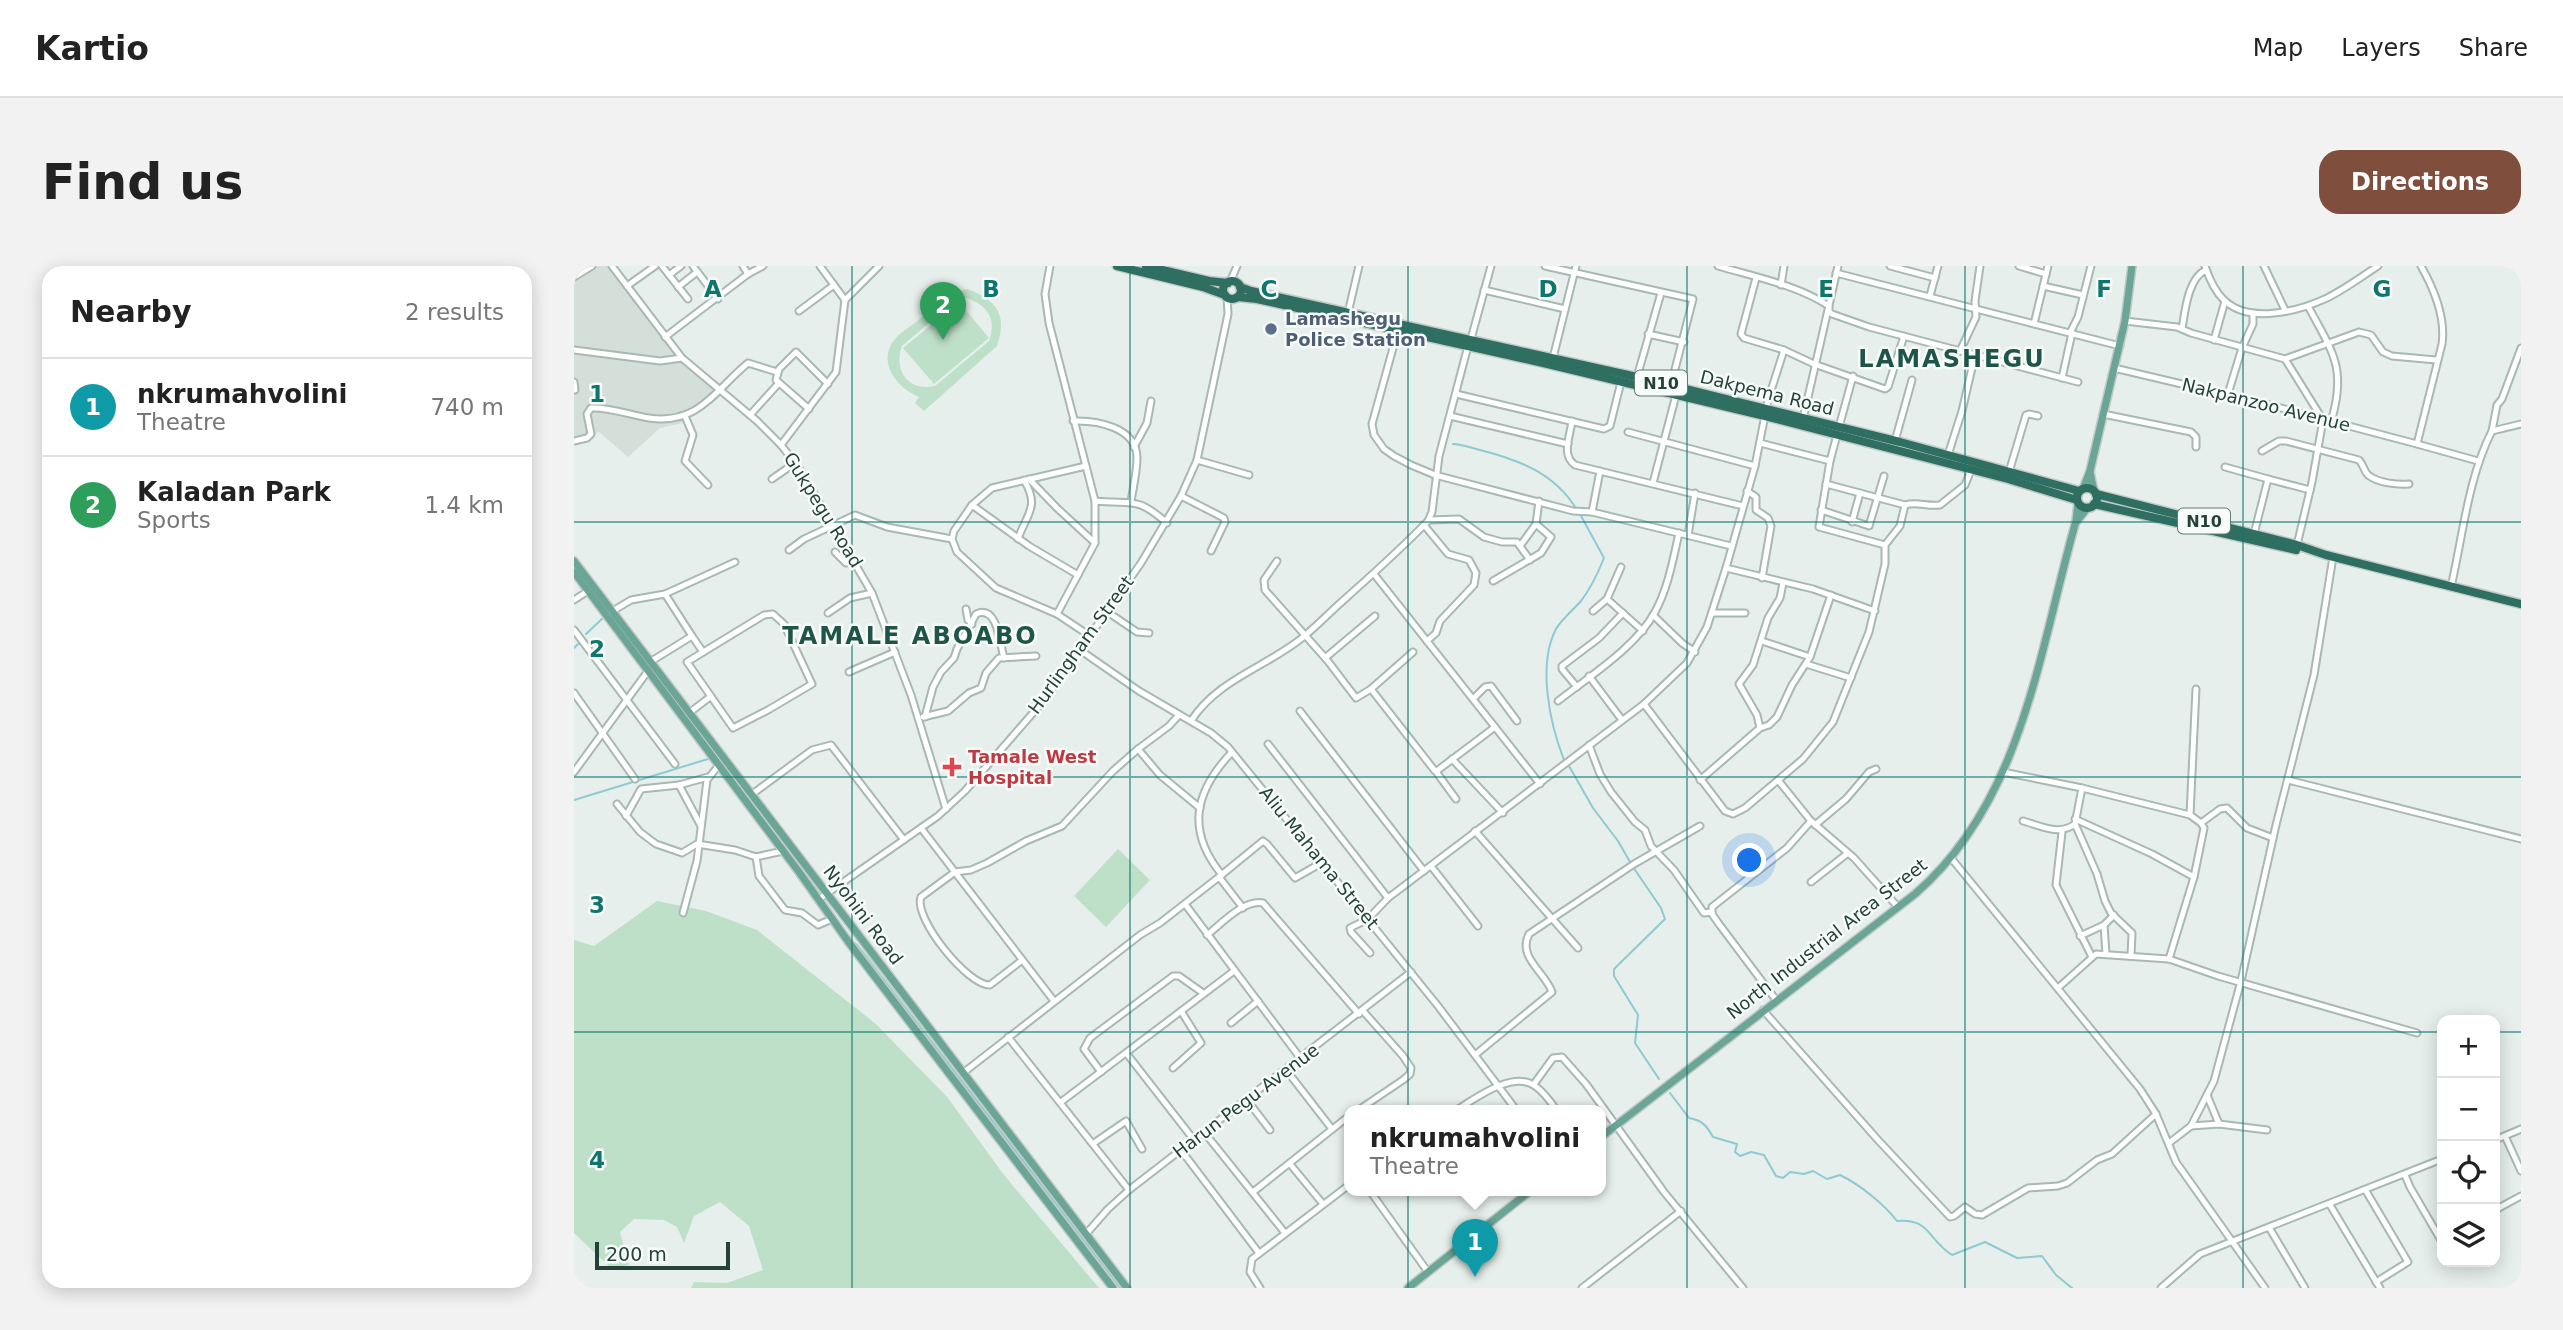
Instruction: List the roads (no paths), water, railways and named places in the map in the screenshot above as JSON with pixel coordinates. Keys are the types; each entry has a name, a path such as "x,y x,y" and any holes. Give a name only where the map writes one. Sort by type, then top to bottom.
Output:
{"highway":[{"name":"Dakpema Road","path":"1117,266 1231,297 1257,299 1637,377 1971,470 2079,496"},
{"name":"Dakpema Road","path":"1146,266 1234,284 1251,291 1676,395 1803,419 1838,431 1895,441 2009,472 2079,496"},
{"path":"1234,284 1241,292 1231,297 1223,290 1234,284"},
{"path":"2091,506 2095,492"},
{"name":"N10","path":"2079,496 2095,492 2226,531 2253,534 2312,551"},
{"name":"N10","path":"2079,496 2091,506 2226,531 2521,604"}],"main road":[{"path":"2095,492 2090,471 2120,346 2132,266"},
{"name":"North Industrial Area Street","path":"1606,1133 1933,878 1951,858 1985,807 2003,772 2023,718 2076,522 2079,496 2090,471"},
{"name":"North Industrial Area Street","path":"2076,522 2091,506"},
{"name":"Nyohini Road","path":"574,561 1128,1288"},
{"name":"Nyohini Road","path":"574,572 850,944 1113,1288"},
{"path":"850,944 852,936 859,937"},
{"path":"1408,1288 1524,1196"}],"street":[{"path":"574,277 592,266"},
{"name":"Gukpegu Road","path":"612,266 682,358 750,415 795,463 872,593 918,718 946,809"},
{"path":"627,286 655,266"},
{"path":"663,266 688,299"},
{"path":"670,275 681,266"},
{"path":"678,287 696,270 705,266"},
{"path":"743,266 748,274"},
{"path":"665,337 762,266"},
{"path":"820,266 845,300"},
{"path":"781,445 828,384 838,364 845,300 879,266"},
{"path":"1050,266 1045,294 1049,323 1095,501 1095,543 1057,614"},
{"path":"1349,313 1359,266"},
{"path":"1191,720 1214,693 1304,636 1374,574 1426,522 1455,394 1491,266"},
{"path":"1545,266 1694,300 1671,386"},
{"path":"1553,358 1576,266"},
{"path":"1718,266 1781,285 1829,306"},
{"path":"1781,285 1784,266"},
{"path":"1890,266 1935,278"},
{"path":"1930,296 1938,266"},
{"path":"1960,351 1975,321 1980,266"},
{"path":"2019,266 2046,274"},
{"path":"2034,324 2048,266"},
{"path":"2062,377 2071,333 2078,317 2091,266"},
{"path":"2264,266 2284,310"},
{"path":"2182,329 2187,302 2195,281 2206,268 2213,286 2225,301 2253,313 2308,306 2351,285 2378,266"},
{"path":"2417,444 2443,337 2442,320 2434,294 2421,266"},
{"path":"1234,284 1237,267"},
{"path":"696,270 718,299"},
{"path":"2078,382 1836,316 1829,312 1827,305 1837,270 2120,346"},
{"path":"1756,278 1742,336 1886,388 1904,336"},
{"path":"799,311 834,285"},
{"path":"2043,286 2083,295"},
{"path":"1484,290 1565,309"},
{"path":"1637,377 1661,293"},
{"name":"Hurlingham Street","path":"819,899 946,809 1046,698 1141,563 1167,523 1197,460 1231,297"},
{"path":"2214,340 2225,301"},
{"path":"1803,419 1829,306"},
{"path":"2308,306 2334,357 2339,384 2337,404 2331,422"},
{"path":"2228,394 2242,348 2253,324 2253,313"},
{"path":"2125,321 2182,329 2285,359 2359,332 2376,340 2383,352 2388,354 2436,360"},
{"path":"1398,330 1376,403 1373,432 1389,453 1435,475 1573,511 1588,512 1731,546"},
{"path":"1648,334 1684,342"},
{"path":"2451,587 2478,461 2492,431 2497,405 2502,399 2521,348"},
{"path":"574,350 660,361 682,358"},
{"path":"1370,953 1350,930 1368,919 1388,898 1475,831 1503,813 1644,704 1695,652 1713,614 1755,466 1765,413 1784,350"},
{"path":"809,409 779,383 775,378 777,372 796,352 828,384"},
{"path":"1948,455 1975,355"},
{"path":"2285,359 2323,420 2297,545"},
{"path":"574,441 587,438 591,434 587,414 591,408 660,419 685,416 699,409 748,363 777,372"},
{"name":"Nakpanzoo Avenue","path":"2114,368 2228,394 2478,461"},
{"path":"1853,376 1830,461 1819,527 1885,545"},
{"path":"1895,441 1912,380"},
{"path":"574,382 575,390"},
{"path":"1455,394 1608,428 1621,382"},
{"path":"750,415 779,383"},
{"path":"1653,483 1676,395"},
{"path":"1135,447 1147,423 1152,401"},
{"path":"2103,414 2191,432 2196,438 2196,447"},
{"path":"2009,472 2026,415 2038,416"},
{"path":"685,416 694,435 686,463 708,485"},
{"path":"1450,416 1568,444"},
{"path":"1073,421 1089,421 1121,430 1128,436 1138,456 1131,502"},
{"path":"1572,421 1566,454 1570,462 1743,506"},
{"path":"2492,431 2521,424"},
{"path":"1628,432 1755,466"},
{"path":"2262,451 2282,441 2318,449 2359,460 2368,474 2377,479 2409,484"},
{"path":"1760,443 1830,461"},
{"path":"1197,460 1249,475"},
{"path":"772,479 795,463"},
{"path":"1086,466 992,488 972,505 958,523 952,539 960,555 996,588 1057,614 1090,635"},
{"path":"2225,467 2310,490"},
{"path":"1826,484 1905,505 1940,505 1965,485 1971,470"},
{"path":"1588,512 1600,471"},
{"path":"1821,510 1869,526 1884,476"},
{"path":"1018,539 1033,503 1027,479"},
{"path":"1027,479 1095,543"},
{"path":"2253,534 2268,479"},
{"path":"1747,491 1756,497 1756,510 1768,518 1772,526 1762,578"},
{"path":"1688,535 1695,493"},
{"path":"1852,522 1860,493"},
{"path":"1181,496 1224,518 1225,522 1211,551"},
{"path":"1095,501 1131,502 1150,508 1167,523"},
{"path":"1520,546 1536,524 1539,501"},
{"path":"972,505 1018,539 1078,576"},
{"path":"1644,704 1726,811 1732,814 1745,808 1803,759 1830,728 1875,611 1885,564 1885,545 1900,526 1905,505"},
{"path":"789,550 804,539 816,536 858,515 887,527 952,539"},
{"path":"1835,531 1837,517"},
{"path":"1426,522 1460,520 1479,535 1502,542 1516,542 1530,560"},
{"path":"1426,522 1448,554 1469,561 1476,576 1474,586 1440,621 1436,633 1427,641"},
{"path":"1493,581 1544,550 1550,540 1549,535 1536,524"},
{"path":"1558,701 1643,631 1653,615 1670,573 1679,533"},
{"path":"835,552 846,563 853,559"},
{"path":"2169,1143 2191,1125 2214,1080 2241,981 2314,675 2333,557"},
{"path":"1277,561 1264,580 1264,587 1356,698 1371,689 1413,652"},
{"path":"611,612 631,600 665,594 735,562"},
{"path":"1593,611 1607,598 1621,567"},
{"path":"1726,568 1831,595 1875,611"},
{"path":"1374,574 1540,785"},
{"path":"1760,728 1757,715 1739,684 1751,670 1783,583"},
{"path":"574,600 588,591"},
{"path":"828,613 850,598 872,593"},
{"path":"665,594 703,652"},
{"path":"1700,780 1760,728 1769,725 1777,717 1792,685 1810,657 1831,595"},
{"path":"1607,598 1643,631"},
{"path":"966,609 968,620 972,624"},
{"path":"1106,611 1137,632 1149,633"},
{"path":"925,717 933,688 941,672 954,658 976,614 987,612 998,627 1004,658"},
{"path":"1577,687 1562,666 1600,638 1623,613"},
{"path":"1713,614 1745,613"},
{"path":"773,614 784,624 811,681 810,686 735,728 731,727 687,664 703,652 764,615 773,614"},
{"path":"1653,615 1695,652"},
{"path":"1325,658 1375,616"},
{"path":"574,630 675,764"},
{"path":"650,662 692,636"},
{"path":"1762,641 1810,657"},
{"name":"Aliu Mahama Street","path":"1080,650 1139,691 1191,720 1219,739 1232,752 1411,972 1512,1105"},
{"path":"849,672 895,652"},
{"path":"918,718 948,711 969,693 980,689 991,666 999,658 1036,656"},
{"path":"1805,664 1851,678"},
{"path":"574,772 648,671"},
{"path":"1589,677 1622,720"},
{"path":"1473,699 1485,687 1491,686 1517,721"},
{"path":"1371,689 1435,771 1438,770"},
{"path":"2190,815 2196,689"},
{"path":"574,693 635,779"},
{"path":"689,713 710,696"},
{"path":"1300,711 1424,871"},
{"path":"1021,961 997,981 985,985 969,977 924,919 919,902 927,891 955,872 971,870 1026,841 1062,826 1113,771 1180,715"},
{"path":"1438,770 1495,727"},
{"path":"751,795 812,750 831,744 904,840"},
{"path":"1268,744 1388,898"},
{"path":"1589,745 1600,774 1635,822 1645,830 1655,852 1674,870 1704,913 1712,912"},
{"path":"1138,749 1160,775 1200,808"},
{"path":"1232,752 1207,785 1200,808 1203,849 1243,908"},
{"path":"574,759 579,766"},
{"path":"1452,759 1503,813"},
{"path":"626,816 641,789 679,785 708,777 719,765"},
{"path":"1776,1000 1712,912 1713,906 1787,848 1813,823 1843,803 1869,772 1876,769"},
{"path":"1438,770 1437,773 1456,799"},
{"path":"2003,772 2082,788 2190,815 2201,823 2204,828 2193,877 2169,959"},
{"path":"683,913 700,844 708,777"},
{"path":"1778,780 1813,823 1848,853 1897,906"},
{"path":"2288,780 2521,839"},
{"path":"679,785 701,826"},
{"path":"2082,788 2075,822 2097,874 2105,901 2114,915 2132,933 2131,956"},
{"path":"617,804 643,835 662,847 682,853 700,844 756,857 783,851"},
{"path":"2201,823 2220,808 2227,808 2248,828 2273,838"},
{"path":"2023,821 2062,832"},
{"path":"2075,822 2062,832 2056,885 2092,957"},
{"path":"2075,822 2152,854 2193,877"},
{"path":"1475,1055 1552,992 1526,953 1525,945 1530,934 1632,865 1700,826"},
{"path":"921,828 1054,1001"},
{"path":"1475,831 1577,948"},
{"path":"962,1073 1140,935 1185,905 1262,841 1296,878 1322,862"},
{"path":"1811,882 1848,853"},
{"path":"756,857 759,876 785,910 802,913 818,925 832,919"},
{"path":"1951,858 2140,1089 2156,1114 2176,1162 2265,1288"},
{"path":"1431,866 1478,926"},
{"path":"1207,935 1243,908 1256,902 1266,905 1406,1060 1411,1069 1403,1080 1366,1105"},
{"path":"1185,905 1301,1059"},
{"path":"2080,936 2104,925 2114,915"},
{"path":"2104,925 2106,954"},
{"path":"2057,988 2092,957 2106,954 2169,959 2417,1032"},
{"path":"1061,1102 1234,971"},
{"name":"Harun Pegu Avenue","path":"1086,1234 1129,1190 1411,972"},
{"path":"1101,1072 1084,1049 1090,1038 1173,976 1179,976 1203,993"},
{"path":"1231,1023 1258,1001"},
{"path":"1763,1010 1950,1217 1965,1207 1982,1215 2028,1188 2063,1185 2097,1160 2112,1154 2156,1114"},
{"path":"1172,1068 1201,1043 1181,1011"},
{"path":"1008,1037 1129,1190"},
{"path":"1127,1054 1194,1140"},
{"path":"1534,1084 1553,1058 1562,1057 1601,1105"},
{"path":"1287,1070 1332,1129"},
{"path":"1466,1105 1516,1079 1534,1084 1552,1105"},
{"path":"2207,1096 2218,1124"},
{"path":"1247,1100 1270,1130"},
{"path":"1606,1111 1664,1192 1744,1288"},
{"path":"1253,1192 1344,1120"},
{"path":"1094,1143 1126,1121 1142,1149"},
{"path":"2191,1125 2218,1124 2267,1130"},
{"path":"2500,1138 2521,1129"},
{"path":"1204,1132 1285,1233"},
{"path":"2505,1136 2521,1171"},
{"path":"1181,1150 1259,1253"},
{"path":"2161,1288 2192,1259 2437,1161"},
{"path":"1290,1164 1323,1204"},
{"path":"2405,1175 2437,1233"},
{"path":"1260,1288 1252,1277 1250,1265 1259,1253 1344,1189"},
{"path":"2366,1191 2408,1262 2376,1282"},
{"path":"1374,1196 1429,1272"},
{"path":"2500,1207 2521,1196"},
{"path":"2330,1205 2380,1288"},
{"path":"1582,1288 1681,1211"},
{"path":"2270,1228 2305,1288"}],"waterway":[{"path":"1453,444 1494,454 1535,470 1558,486 1577,510"},
{"path":"1564,760 1550,712 1546,677 1550,643 1558,625 1588,591 1604,558 1580,514"},
{"path":"586,634 605,616"},
{"path":"574,648 580,642"},
{"path":"574,800 708,759"},
{"path":"1569,766 1593,808 1630,862"},
{"path":"1633,867 1661,908 1665,919 1614,969 1614,976 1638,1015 1635,1043 1659,1079"},
{"path":"855,943 1121,1288"},
{"path":"1670,1093 1689,1118 1704,1124 1713,1137 1737,1144 1735,1152 1740,1156 1751,1152 1764,1155 1776,1176 1783,1178 1790,1172 1804,1174 1813,1171 1827,1179 1840,1175 1871,1195 1897,1221 1908,1221 1922,1226 1952,1255 1985,1242 2017,1258 2042,1256 2056,1275 2072,1288"}],"place":[{"name":"Lamashegu Police Station","path":"1271,329"},
{"name":"Kaladan Park","path":"943,340"},
{"name":"Tamale West Hospital","path":"952,767"},
{"name":"nkrumahvolini","path":"1475,1277"}],"district":[{"name":"LAMASHEGU","path":"1952,359"},
{"name":"TAMALE ABOABO","path":"910,636"}]}
